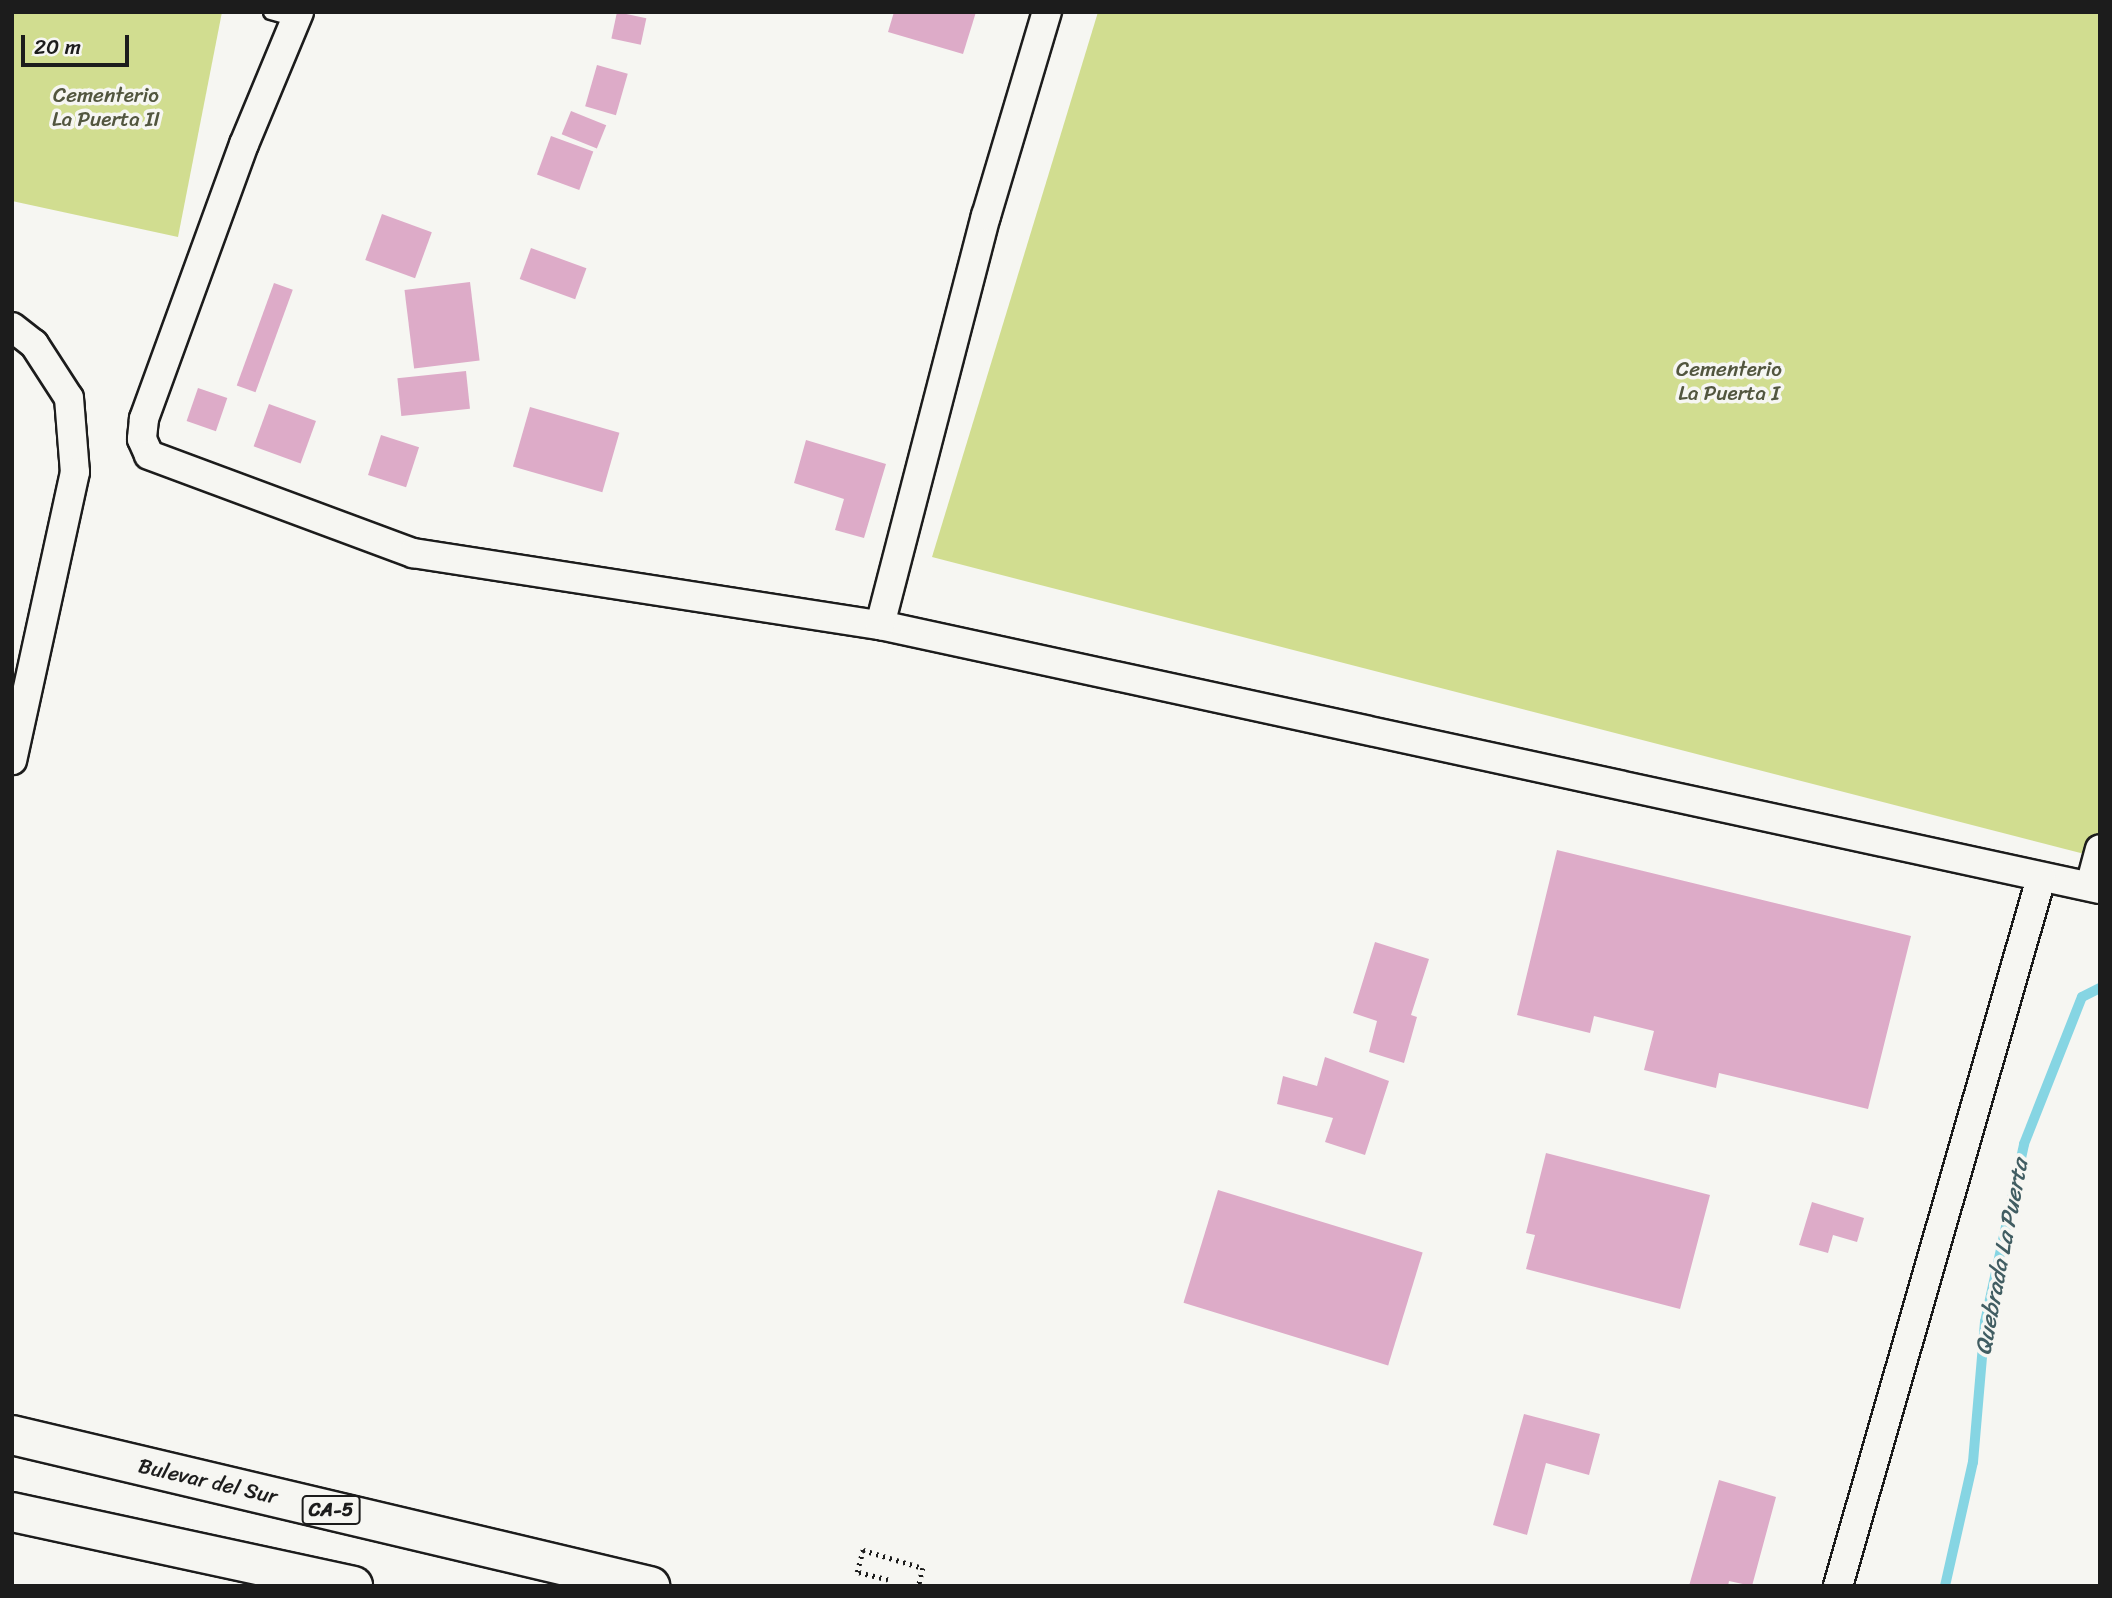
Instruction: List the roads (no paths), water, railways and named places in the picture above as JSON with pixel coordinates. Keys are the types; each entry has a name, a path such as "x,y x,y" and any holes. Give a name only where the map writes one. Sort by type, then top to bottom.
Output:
{"highway":[{"name":"Bulevar del Sur","path":"12,1435 650,1586"},
{"path":"12,1513 353,1586"}],"street":[{"path":"880,625 986,215 1047,12"},
{"path":"288,14 144,419 142,439 149,455 413,553 880,625 2041,878 2095,887 2100,849"},
{"path":"12,327 34,344 69,398 75,472 12,760"},
{"path":"1838,1586 2041,878"}],"waterway":[{"name":"Quebrada La Puerta","path":"1945,1586 1973,1462 1985,1322 2024,1144 2082,997 2100,988"}],"park label":[{"name":"Cementerio La Puerta II","path":"106,107"},
{"name":"Cementerio La Puerta I","path":"1729,381"}]}
